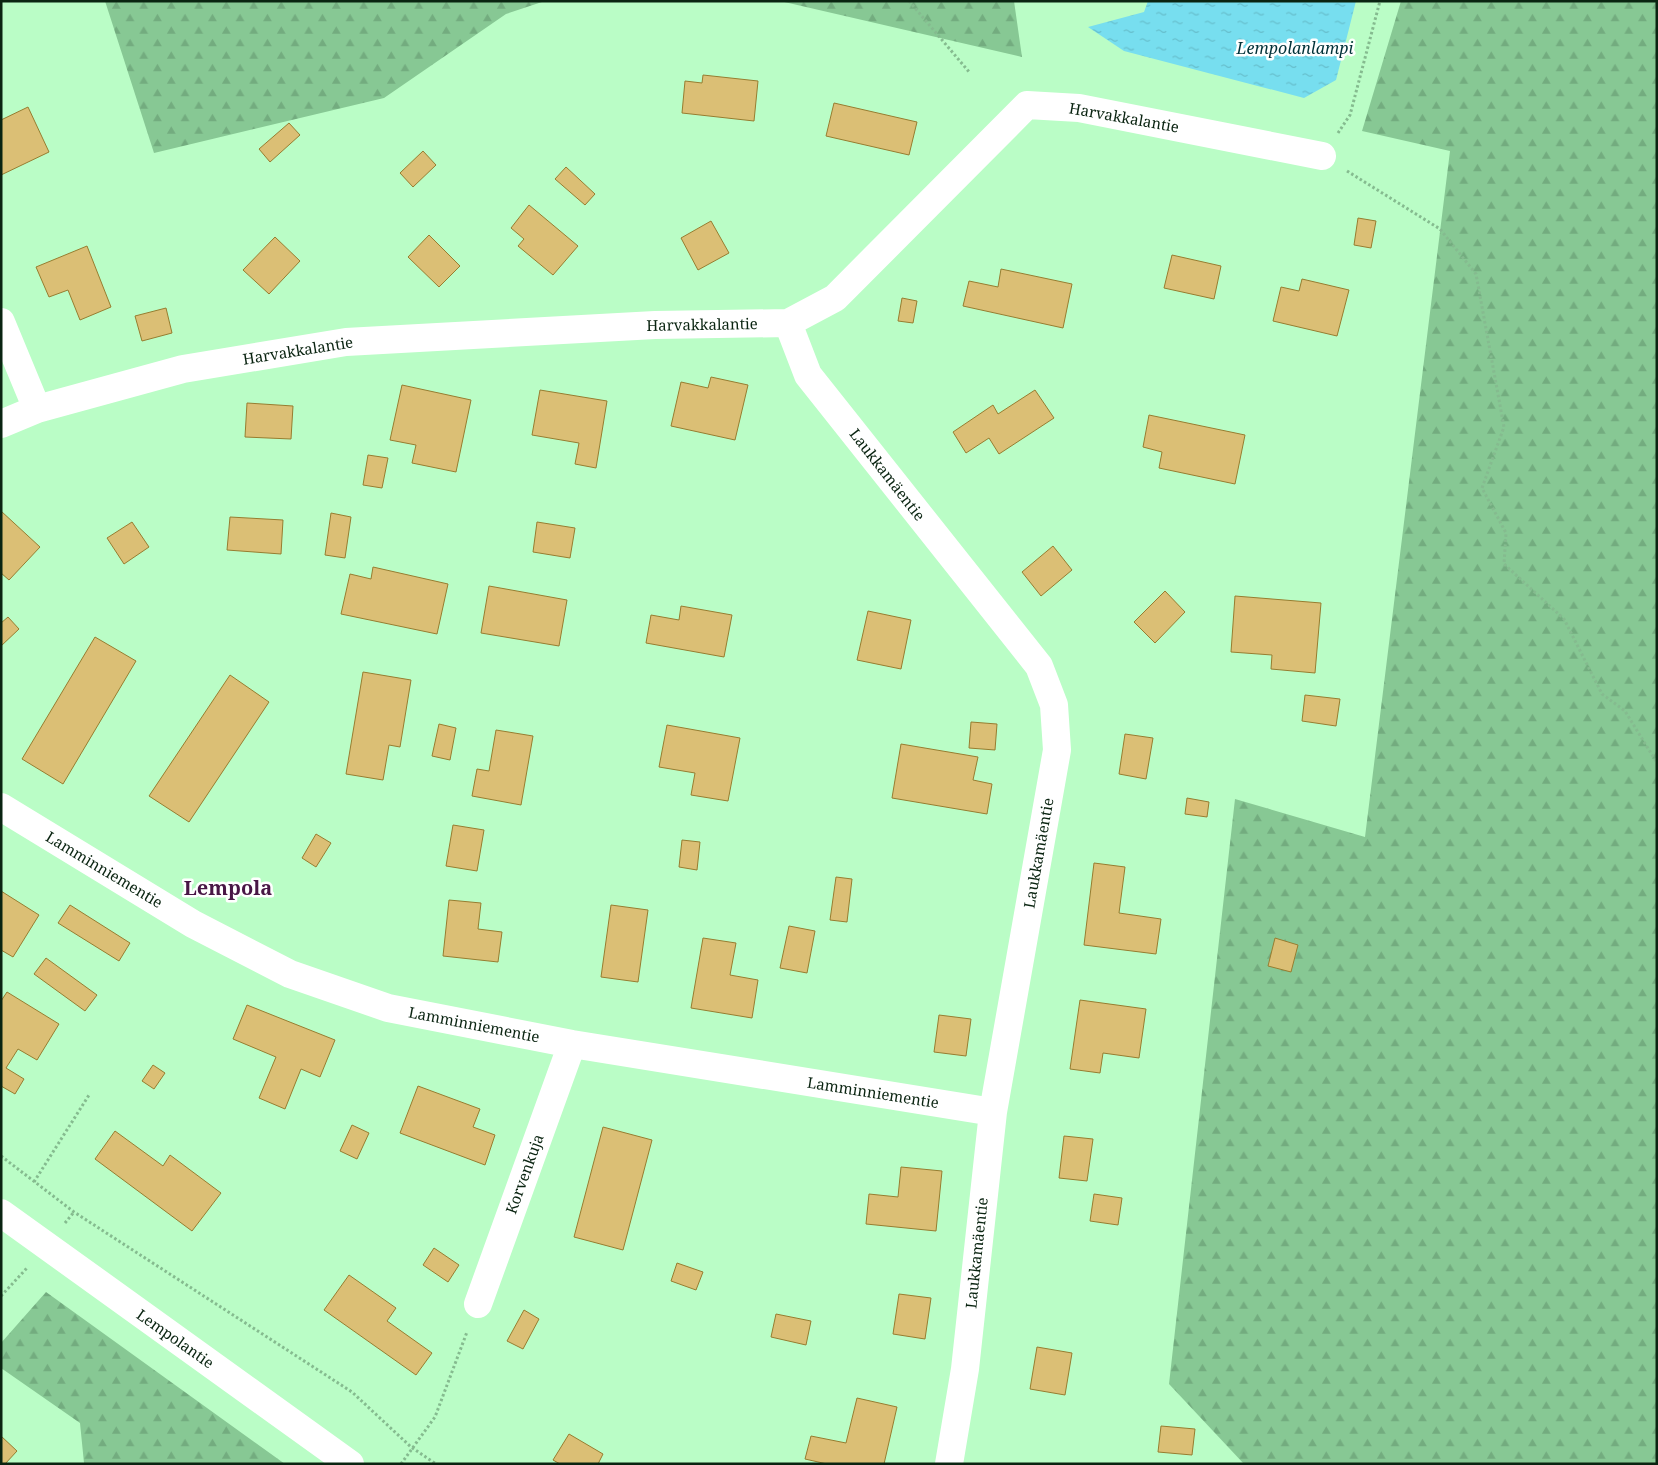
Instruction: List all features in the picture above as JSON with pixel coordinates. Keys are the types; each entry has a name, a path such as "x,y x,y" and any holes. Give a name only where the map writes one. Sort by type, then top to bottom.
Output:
{"street":[{"name":"Harvakkalantie","path":"1,424 38,409 183,368 346,342 654,325 788,323 835,298 1027,105 1079,108 1322,156"},
{"path":"1,322 38,409"},
{"name":"Laukkamäentie","path":"788,323 808,375 1038,666 1054,705 1057,750 992,1112 965,1370 949,1464"},
{"name":"Lamminniementie","path":"1,807 193,924 290,974 388,1008 572,1044 992,1112"},
{"name":"Korvenkuja","path":"478,1304 572,1044"},
{"name":"Lempolantie","path":"1,1213 350,1464"}],"path":[{"path":"908,1 970,72"},
{"path":"1380,1 1350,115 1322,156 1440,229 1476,274 1504,427 1482,488 1506,533 1504,564 1564,619 1602,694 1625,711 1657,763"},
{"path":"34,1182 89,1095"},
{"path":"1,1156 74,1212 352,1392 411,1447 436,1464"},
{"path":"401,1464 411,1447 435,1417 478,1304"}],"green space":[{"path":"105,1 545,1 506,14 384,98 154,153"},
{"path":"780,1 1014,1 1022,57"},
{"path":"1401,1 1657,1 1657,1464 1244,1464 1169,1384 1235,799 1365,837 1450,151 1362,131"},
{"path":"46,1292 285,1464 84,1463 80,1423 1,1368 1,1343"}],"water":[{"name":"Lempolanlampi","path":"1148,1 1356,1 1336,80 1304,98 1124,51 1088,27 1144,12"}],"building":[{"path":"703,75 758,81 754,121 682,113 685,81 702,83"},
{"path":"834,103 917,122 909,155 826,136"},
{"path":"28,107 49,152 1,175 1,120"},
{"path":"289,123 300,135 270,162 259,149"},
{"path":"423,151 436,165 413,187 400,173"},
{"path":"566,167 595,194 585,205 555,179"},
{"path":"529,205 578,246 553,275 518,246 524,239 511,228"},
{"path":"1358,218 1376,221 1371,248 1354,245"},
{"path":"711,221 729,253 698,270 681,238"},
{"path":"429,235 460,266 439,287 408,257"},
{"path":"275,237 300,261 269,294 243,270"},
{"path":"87,246 111,307 80,320 68,290 49,297 36,267"},
{"path":"1172,255 1221,266 1214,299 1164,288"},
{"path":"1001,269 1072,284 1063,328 963,306 969,281 998,287"},
{"path":"1302,279 1349,290 1337,336 1273,321 1281,287 1299,291"},
{"path":"902,298 917,301 913,323 898,321"},
{"path":"166,308 172,333 142,341 135,316"},
{"path":"711,377 748,385 735,440 671,426 681,382 708,388"},
{"path":"402,385 471,400 456,472 412,463 416,445 390,440"},
{"path":"540,390 607,401 596,468 575,464 579,443 532,435"},
{"path":"1035,390 1054,418 999,454 989,438 966,453 953,432 993,405 998,414"},
{"path":"247,403 293,406 291,439 245,437"},
{"path":"1149,415 1245,435 1235,484 1159,468 1162,452 1143,447"},
{"path":"368,455 388,458 382,488 363,485"},
{"path":"1,511 40,547 9,580 1,573"},
{"path":"331,513 351,517 345,558 325,555"},
{"path":"230,517 283,520 281,554 227,550"},
{"path":"132,522 149,547 124,564 107,538"},
{"path":"537,522 575,528 570,558 533,552"},
{"path":"1053,546 1072,570 1041,596 1022,572"},
{"path":"373,567 448,584 437,634 341,614 350,574 371,579"},
{"path":"489,586 567,600 559,646 481,633"},
{"path":"1165,591 1185,612 1155,643 1134,622"},
{"path":"1235,596 1321,603 1315,673 1271,669 1272,655 1231,652"},
{"path":"681,606 732,615 724,657 646,643 651,615 679,620"},
{"path":"868,611 911,620 901,669 857,660"},
{"path":"8,617 19,629 1,646 1,623"},
{"path":"95,637 136,661 63,784 22,759"},
{"path":"363,672 411,680 400,747 389,745 383,780 346,774"},
{"path":"230,675 269,702 189,822 149,796"},
{"path":"1305,695 1340,699 1336,726 1302,721"},
{"path":"971,722 997,724 995,750 969,748"},
{"path":"439,724 456,728 450,760 432,756"},
{"path":"667,725 740,738 728,801 691,795 695,773 659,767"},
{"path":"496,730 533,736 521,805 472,796 477,769 489,771"},
{"path":"1125,734 1153,738 1146,779 1119,774"},
{"path":"901,744 978,757 973,780 992,784 987,814 892,798"},
{"path":"1187,798 1209,802 1207,817 1185,814"},
{"path":"453,825 484,830 477,871 446,866"},
{"path":"316,834 331,843 316,867 302,858"},
{"path":"682,840 700,842 697,870 679,867"},
{"path":"1094,863 1125,867 1119,913 1161,919 1156,954 1084,945"},
{"path":"836,877 852,879 847,922 830,920"},
{"path":"1,891 39,915 13,957 1,950"},
{"path":"449,900 481,903 478,929 502,932 498,962 443,956"},
{"path":"70,905 130,943 119,961 58,923"},
{"path":"611,905 648,910 638,982 601,977"},
{"path":"789,926 815,931 807,973 780,968"},
{"path":"703,938 736,943 730,975 758,980 752,1018 691,1008"},
{"path":"1275,938 1298,945 1291,972 1268,966"},
{"path":"46,958 97,995 85,1011 34,974"},
{"path":"7,992 59,1024 37,1060 18,1049 6,1068 24,1079 15,1094 1,1086 1,1001"},
{"path":"1080,1000 1146,1009 1139,1058 1103,1053 1100,1073 1070,1069"},
{"path":"247,1005 335,1040 320,1077 301,1069 285,1109 259,1098 276,1057 233,1039"},
{"path":"939,1015 971,1019 966,1056 934,1052"},
{"path":"153,1065 165,1073 154,1089 142,1081"},
{"path":"418,1086 480,1109 473,1127 495,1135 485,1165 400,1133"},
{"path":"352,1125 369,1133 357,1159 340,1151"},
{"path":"603,1127 652,1140 623,1250 574,1237"},
{"path":"115,1131 163,1166 170,1155 221,1193 192,1231 95,1159"},
{"path":"1064,1136 1093,1139 1087,1181 1059,1178"},
{"path":"901,1167 942,1171 936,1231 866,1224 869,1194 898,1197"},
{"path":"1094,1194 1122,1198 1118,1225 1090,1221"},
{"path":"434,1248 459,1265 448,1282 423,1265"},
{"path":"677,1263 703,1272 696,1290 671,1281"},
{"path":"349,1275 396,1308 387,1321 432,1353 416,1375 324,1310"},
{"path":"899,1294 931,1298 925,1339 893,1334"},
{"path":"524,1310 539,1319 523,1349 507,1341"},
{"path":"776,1314 811,1321 806,1345 771,1337"},
{"path":"1037,1347 1072,1353 1065,1395 1030,1389"},
{"path":"857,1398 897,1407 884,1464 827,1464 805,1459 811,1436 846,1443"},
{"path":"1161,1426 1195,1429 1192,1455 1158,1452"},
{"path":"569,1434 603,1454 598,1464 560,1464 553,1460"},
{"path":"1,1436 17,1451 5,1464 1,1464"}],"district":[{"name":"Lempola","path":"228,888"}]}
